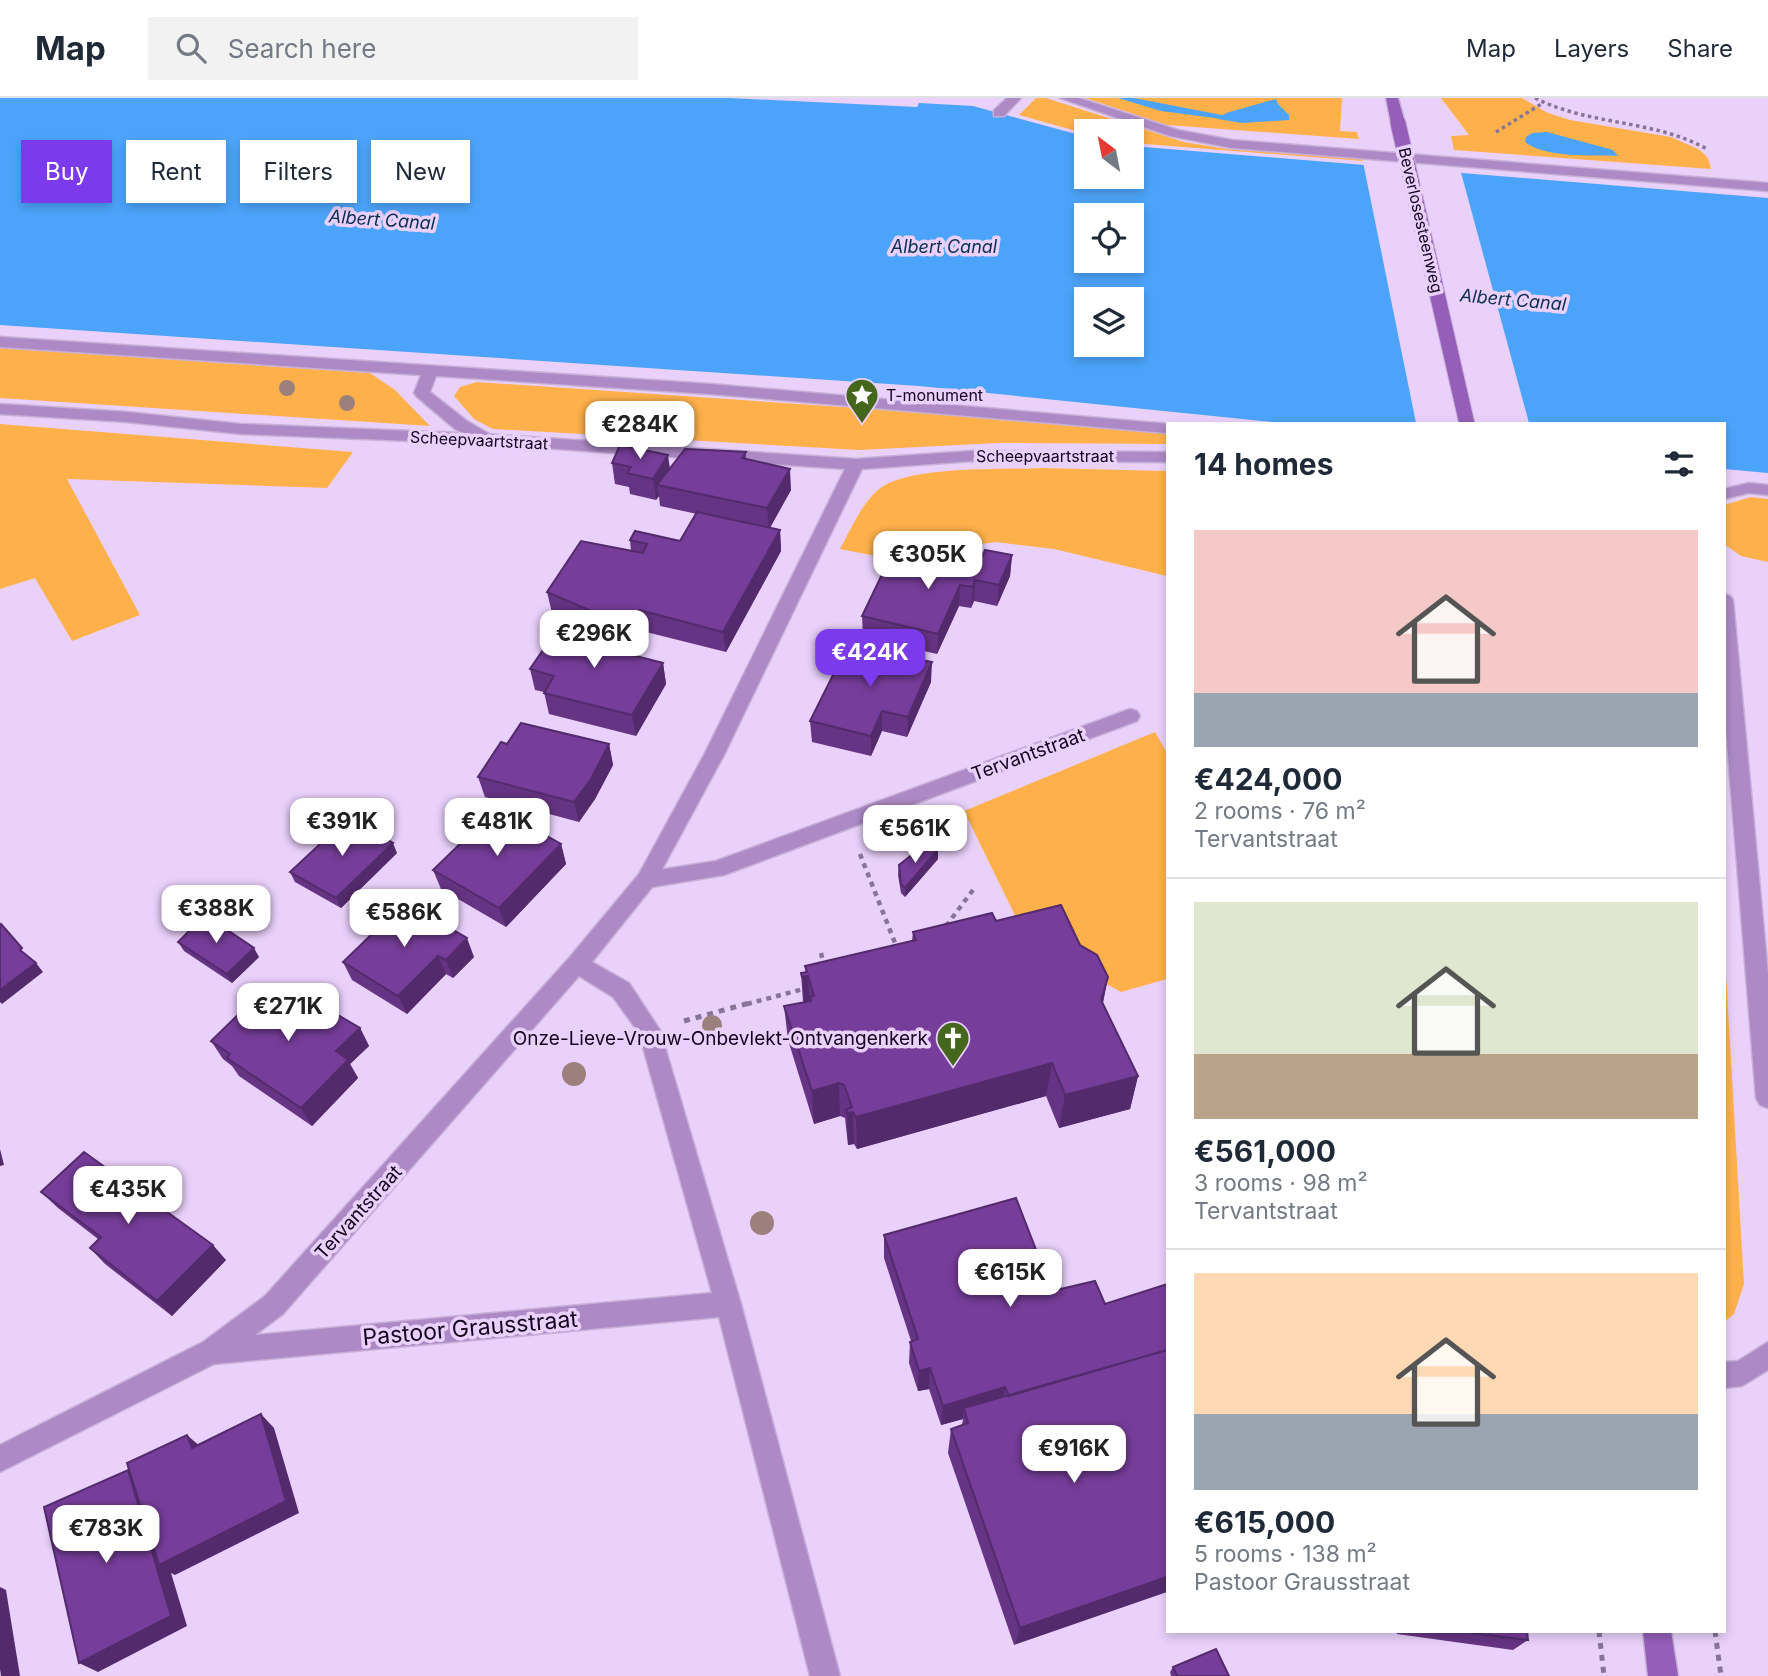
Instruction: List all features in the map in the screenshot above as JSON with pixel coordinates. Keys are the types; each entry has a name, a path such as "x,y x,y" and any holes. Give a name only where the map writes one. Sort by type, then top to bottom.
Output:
{"street":[{"path":"999,113 1015,98"},
{"path":"1066,98 1175,133 1232,144 1768,187"},
{"name":"Beverlosesteenweg","path":"1392,98 1467,422"},
{"path":"0,342 724,390 1166,428"},
{"path":"430,370 422,393 461,425 485,439"},
{"name":"Scheepvaartstraat","path":"0,409 127,417 242,429 485,439 856,464 972,456 1166,457"},
{"name":"Tervantstraat","path":"0,1459 212,1351 274,1305 578,964 646,880 720,743 856,464"},
{"path":"1726,494 1749,488 1768,490"},
{"path":"1726,623 1768,1098"},
{"name":"Tervantstraat","path":"646,880 717,869 1130,716"},
{"path":"578,964 621,990 649,1030 727,1304 825,1676"},
{"name":"Pastoor Grausstraat","path":"212,1351 727,1304"},
{"path":"1726,1375 1742,1373 1768,1355"},
{"path":"1657,1633 1662,1676"}],"path":[{"path":"1535,98 1573,115 1671,132 1695,141 1713,154 1731,184"},
{"path":"847,821 897,948"},
{"path":"937,937 976,886"},
{"path":"885,951 911,944"},
{"path":"821,954 827,975"},
{"path":"824,967 836,963"},
{"path":"649,1030 816,986"},
{"path":"1599,1633 1604,1676"},
{"path":"1715,1633 1721,1676"}],"shaded area":[{"path":"1036,98 1046,98 1112,119 1074,119 1074,130 1019,115"},
{"path":"1085,98 1342,98 1340,131 1357,132 1359,139 1167,125"},
{"path":"1441,98 1522,98 1548,113 1570,120 1671,137 1700,150 1708,158 1711,169 1454,150 1451,136 1469,135"},
{"path":"1144,129 1184,142 1227,149 1363,158 1363,161 1144,144"},
{"path":"0,348 370,373 395,390 430,426 0,398"},
{"path":"477,382 990,417 1166,434 1166,444 998,443 859,450 493,429 474,419 454,396 460,387"},
{"path":"0,424 353,452 327,488 67,479 140,615 72,641 35,578 0,589"},
{"path":"981,469 1166,471 1166,576 1054,549 996,542 881,557 840,549 866,503 878,490 892,482 910,476"},
{"path":"1751,497 1768,499 1768,562 1741,556 1726,545 1726,504"},
{"path":"1155,732 1166,751 1166,979 1121,992 1027,940 964,811"},
{"path":"1726,974 1744,1284 1734,1314 1726,1320"}],"water":[{"name":"Albert Canal","path":"0,98 729,98 917,107 919,103 973,106 1074,133 1074,189 1144,189 1144,147 1768,198 1768,473 1726,469 1726,422 1272,422 919,386 0,325"},
{"path":"1276,99 1289,115 1289,120 1242,123 1218,119 1226,113"},
{"path":"1547,132 1613,150 1618,156 1557,153 1544,151 1525,142 1526,137 1532,133"}],"pier":[{"path":"1363,162 1460,169 1529,422 1416,422"}],"building":[{"path":"620,445 668,455 653,479 627,473 631,467 612,463"},
{"path":"685,449 746,452 742,458 790,469 767,508 657,485"},
{"path":"697,512 780,530 723,632 639,610 626,626 547,592 581,541 643,553 647,544 630,540 635,531 680,541"},
{"path":"985,550 1012,555 999,585 975,580 973,587 960,585 938,634 862,616 889,560 961,575 966,563 978,566"},
{"path":"556,618 587,630 585,636 627,648 624,653 663,663 632,715 544,693 554,676 530,669 549,641 543,639"},
{"path":"868,645 886,649 885,653 932,662 908,717 882,711 871,736 810,721 839,663 843,663 852,646 866,649"},
{"path":"521,723 609,744 591,779 574,802 478,777 501,742 507,744"},
{"path":"497,808 561,844 499,908 433,870"},
{"path":"349,817 393,843 336,898 290,872"},
{"path":"922,847 938,849 905,888 901,884 899,865"},
{"path":"405,902 467,938 446,960 438,956 398,996 343,962"},
{"name":"Onze-Lieve-Vrouw-Onbevlekt-Ontvangenkerk","path":"1061,905 1080,945 1097,955 1108,977 1101,1000 1138,1076 1065,1095 1052,1063 856,1117 853,1112 847,1113 846,1110 852,1107 844,1085 839,1083 812,1091 784,1006 811,1001 810,997 814,996 808,976 802,977 801,973 807,972 805,966 916,940 913,932 992,913 996,921"},
{"path":"205,915 254,948 227,974 178,942"},
{"path":"0,925 22,948 20,950 36,963 0,990"},
{"path":"285,984 360,1028 336,1051 348,1060 301,1108 227,1058 230,1054 211,1041 246,1007 255,1012 260,1009 257,1001 266,991 279,989"},
{"path":"84,1152 213,1245 157,1301 90,1248 101,1237 41,1192"},
{"path":"1016,1198 1052,1291 1095,1281 1105,1304 1166,1284 1166,1350 1009,1396 1005,1387 943,1406 930,1368 919,1371 910,1342 918,1339 884,1235"},
{"path":"1166,1350 1166,1577 1020,1628 951,1429 968,1423 964,1408"},
{"path":"261,1414 286,1501 159,1565 127,1463 187,1435 192,1448"},
{"path":"128,1470 171,1616 79,1663 44,1507"},
{"path":"1472,1633 1527,1633 1528,1640"},
{"path":"1216,1649 1229,1676 1177,1676 1173,1667"}],"waterway":[{"path":"1123,98 1161,108 1222,116"}],"place":[{"name":"T-monument","path":"862,425"},
{"name":"Onze-Lieve-Vrouw-Onbevlekt-Ontvangenkerk","path":"953,1068"}]}
